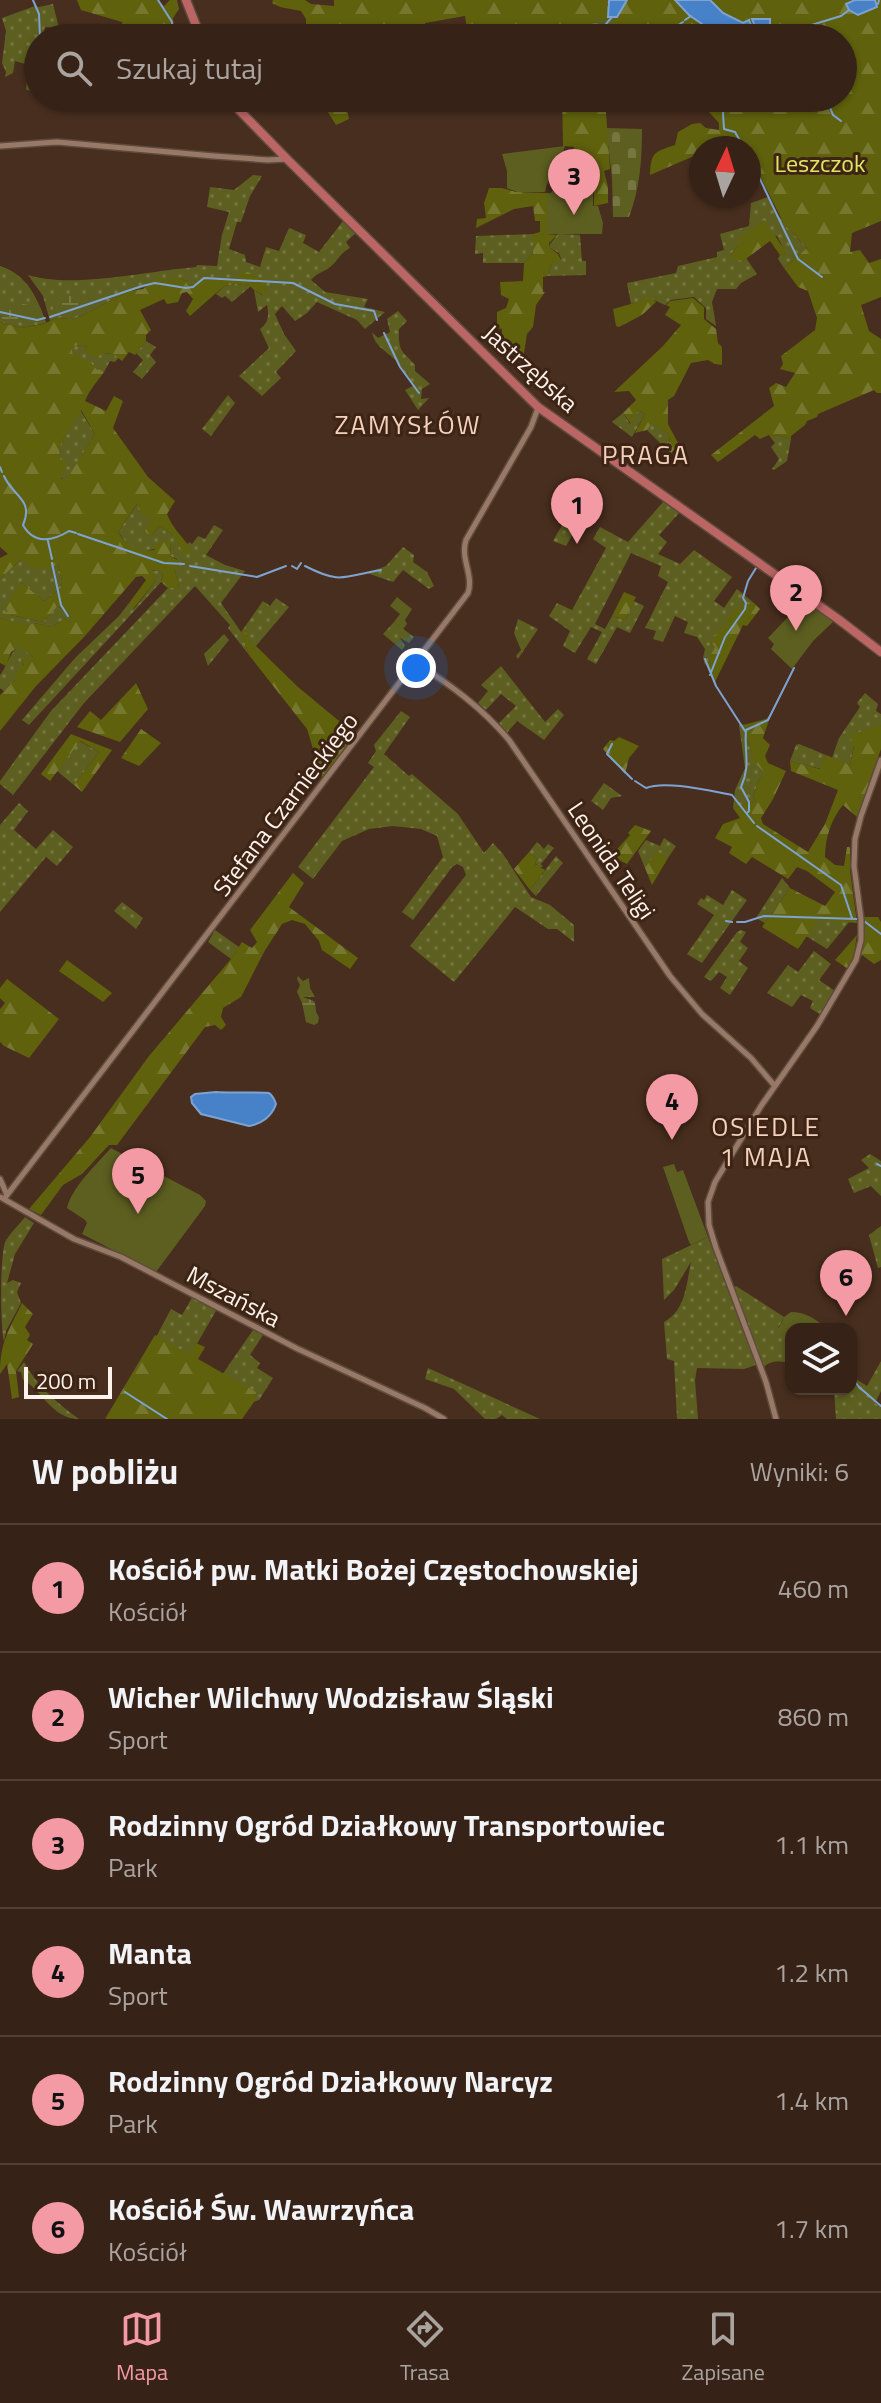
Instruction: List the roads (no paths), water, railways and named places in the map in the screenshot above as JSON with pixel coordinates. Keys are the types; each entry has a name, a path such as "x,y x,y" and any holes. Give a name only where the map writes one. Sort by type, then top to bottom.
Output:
{"main road":[{"path":"186,0 195,24"},
{"name":"Jastrzębska","path":"241,112 538,407 881,652"}],"street":[{"path":"0,146 57,142 287,159"},
{"name":"Stefana Czarnieckiego","path":"5,1198 468,593 471,580 464,555 466,540 529,431 538,407"},
{"name":"Leonida Teligi","path":"415,663 470,699 487,714 509,740 670,976 702,1014 751,1058 774,1085"},
{"path":"776,1419 766,1382 709,1225 708,1202 715,1182 774,1085 843,985 859,950 861,919 854,866 855,839 881,760"},
{"path":"0,1179 5,1198"},
{"name":"Mszańska","path":"5,1198 74,1239 121,1257 298,1349 444,1419"}],"water":[{"path":"609,0 627,0 617,17 608,17"},
{"path":"675,0 710,0 723,13 743,23 749,20 751,24 702,24"},
{"path":"855,0 875,0 877,7 858,15 846,4"},
{"path":"752,19 770,19 770,24 754,24"},
{"path":"269,1093 276,1104 266,1119 249,1126 201,1114 192,1103 191,1097 195,1094"}],"waterway":[{"path":"33,0 39,24"},
{"path":"158,0 172,24"},
{"path":"878,4 879,0"},
{"path":"815,24 841,16 849,10"},
{"path":"685,20 691,16"},
{"path":"606,24 612,17"},
{"path":"723,112 724,129 735,132 737,136"},
{"path":"832,112 841,121"},
{"path":"761,181 798,259 822,277"},
{"path":"50,317 142,286 155,283 186,288 193,287 204,278 293,283 335,304 374,311 377,320"},
{"path":"0,312 37,320 45,318"},
{"path":"384,333 400,367 419,393"},
{"path":"0,467 2,472"},
{"path":"4,476 24,504 26,516 23,525 33,536 44,539 69,531 76,533"},
{"path":"78,534 164,563 184,564"},
{"path":"48,541 52,559"},
{"path":"52,563 61,605 68,616"},
{"path":"292,566 297,569 301,563"},
{"path":"190,566 257,577 286,566"},
{"path":"305,566 336,577 381,570"},
{"path":"710,675 725,637 745,609 743,598 756,568"},
{"path":"705,659 716,686 745,731"},
{"path":"747,813 749,802 741,787 746,765 746,730 768,720 794,668"},
{"path":"612,744 607,754 632,779"},
{"path":"635,781 646,788 676,786 732,795 754,823"},
{"path":"757,826 841,885 852,918"},
{"path":"737,922 764,916 857,919"},
{"path":"726,921 732,922"},
{"path":"864,921 881,934"},
{"path":"877,1164 881,1166"},
{"path":"857,1384 881,1406"},
{"path":"125,1392 167,1419"}],"place":[{"name":"Rodzinny Ogród Działkowy Transportowiec","path":"574,215"},
{"name":"Kościół pw. Matki Bożej Częstochowskiej","path":"577,544"},
{"name":"Wicher Wilchwy Wodzisław Śląski","path":"796,631"},
{"name":"Manta","path":"672,1140"},
{"name":"Rodzinny Ogród Działkowy Narcyz","path":"138,1214"},
{"name":"Kościół Św. Wawrzyńca","path":"846,1316"}],"district":[{"name":"ZAMYSŁÓW","path":"408,424"},
{"name":"PRAGA","path":"646,454"},
{"name":"OSIEDLE 1 MAJA","path":"766,1141"}],"park label":[{"name":"Leszczok","path":"820,163"}]}
